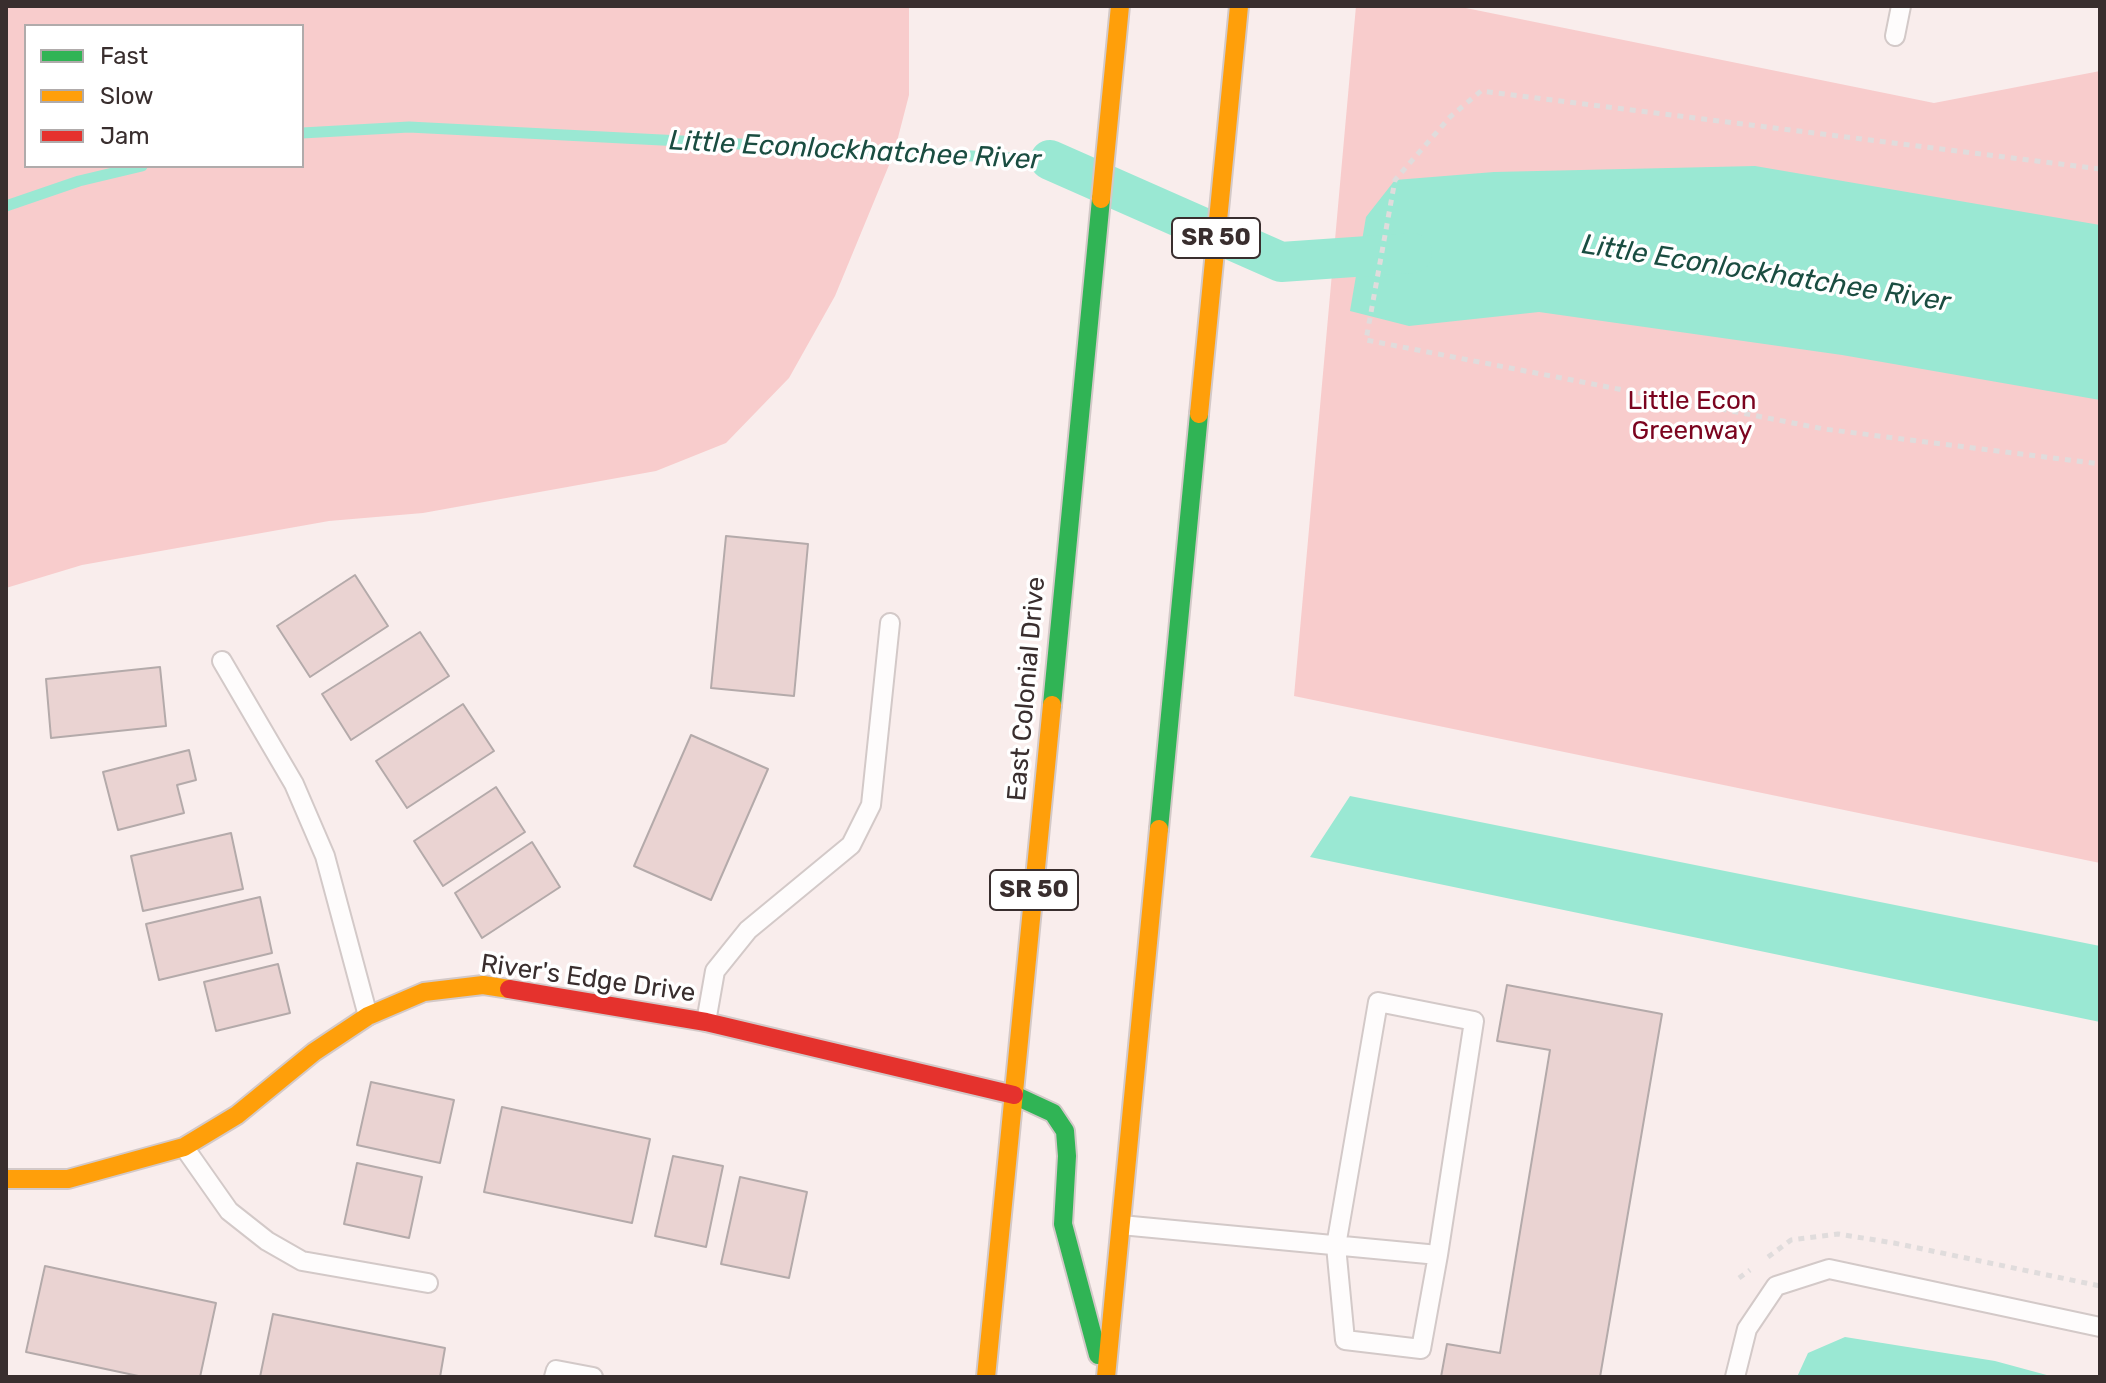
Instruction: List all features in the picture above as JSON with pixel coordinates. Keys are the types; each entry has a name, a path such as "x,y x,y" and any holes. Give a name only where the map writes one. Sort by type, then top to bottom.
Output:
{"main road":[{"name":"East Colonial Drive","path":"986,1377 1120,6"},
{"name":"SR 50","path":"1105,1377 1239,6"},
{"name":"River's Edge Drive","path":"6,1179 68,1179 184,1147 237,1115 314,1052 368,1016 424,992 483,985 706,1022 1014,1095 1053,1113 1065,1131 1067,1156 1063,1224 1105,1377"}],"lane":[{"path":"1895,36 1901,6"},
{"path":"706,1022 715,971 748,930 851,845 871,805 890,623"},
{"path":"222,661 294,784 325,856 368,1016"},
{"path":"1378,1002 1474,1021 1438,1255 1421,1349 1345,1340 1336,1246 1378,1002"},
{"path":"184,1147 229,1211 267,1241 302,1261 428,1283"},
{"path":"1121,1225 1438,1255"},
{"path":"1735,1377 1747,1329 1776,1286 1829,1269 2100,1327"},
{"path":"554,1377 556,1370 593,1377"}],"path":[{"path":"2100,169 1481,91 1450,117 1395,180 1366,340 1824,429 2100,464"}],"green space":[{"path":"6,6 909,6 909,95 894,153 835,296 789,378 726,443 656,471 423,513 329,521 82,565 6,588"},
{"name":"Little Econ Greenway","path":"1356,6 1456,6 1934,103 2100,71 2100,863 1294,696"}],"water":[{"path":"1755,166 2100,225 2100,400 1842,355 1539,312 1409,326 1350,311 1366,217 1395,180 1494,172"},
{"path":"1350,796 2100,946 2100,1022 1310,857"},
{"path":"1845,1337 1995,1361 2054,1377 1797,1377 1808,1353"}],"building":[{"path":"726,536 808,544 794,696 711,688"},
{"path":"355,575 388,626 310,677 277,626"},
{"path":"420,632 449,676 351,740 322,694"},
{"path":"160,667 166,726 51,738 46,679"},
{"path":"463,704 494,751 407,808 376,761"},
{"path":"691,735 768,769 711,900 634,866"},
{"path":"189,750 196,780 177,785 184,813 118,830 103,772"},
{"path":"496,787 525,832 443,886 414,841"},
{"path":"231,833 243,889 143,911 131,856"},
{"path":"532,842 560,887 482,938 455,893"},
{"path":"260,897 272,953 159,980 146,924"},
{"path":"278,964 290,1013 216,1031 204,982"},
{"path":"1507,985 1662,1014 1600,1377 1441,1377 1447,1344 1500,1353 1550,1050 1497,1041"},
{"path":"371,1082 454,1100 440,1163 357,1145"},
{"path":"502,1107 650,1139 632,1223 484,1192"},
{"path":"673,1156 723,1166 706,1247 655,1236"},
{"path":"357,1163 422,1177 409,1238 344,1224"},
{"path":"740,1177 807,1192 789,1278 721,1264"},
{"path":"45,1266 216,1303 200,1377 143,1377 26,1352"},
{"path":"273,1314 445,1348 440,1377 260,1377"}],"waterway":[{"name":"Little Econlockhatchee River","path":"304,133 409,127 1050,160"},
{"name":"Little Econlockhatchee River","path":"1050,160 1281,262 1412,253"},
{"name":"Little Econlockhatchee River","path":"6,206 79,181 134,168"}],"traffic: fast":[{"path":"1052,705 1101,199"},
{"path":"1159,829 1199,414"},
{"path":"1014,1095 1053,1113 1065,1131 1067,1156 1063,1224 1098,1355"}],"traffic: slow":[{"path":"1101,199 1120,6"},
{"path":"1199,414 1239,6"},
{"path":"986,1377 1052,705"},
{"path":"1106,1377 1159,829"},
{"path":"6,1179 68,1179 184,1147 237,1115 314,1052 368,1016 424,992 483,985 509,989"}],"traffic: jam":[{"path":"509,989 706,1022 1014,1095"}]}
